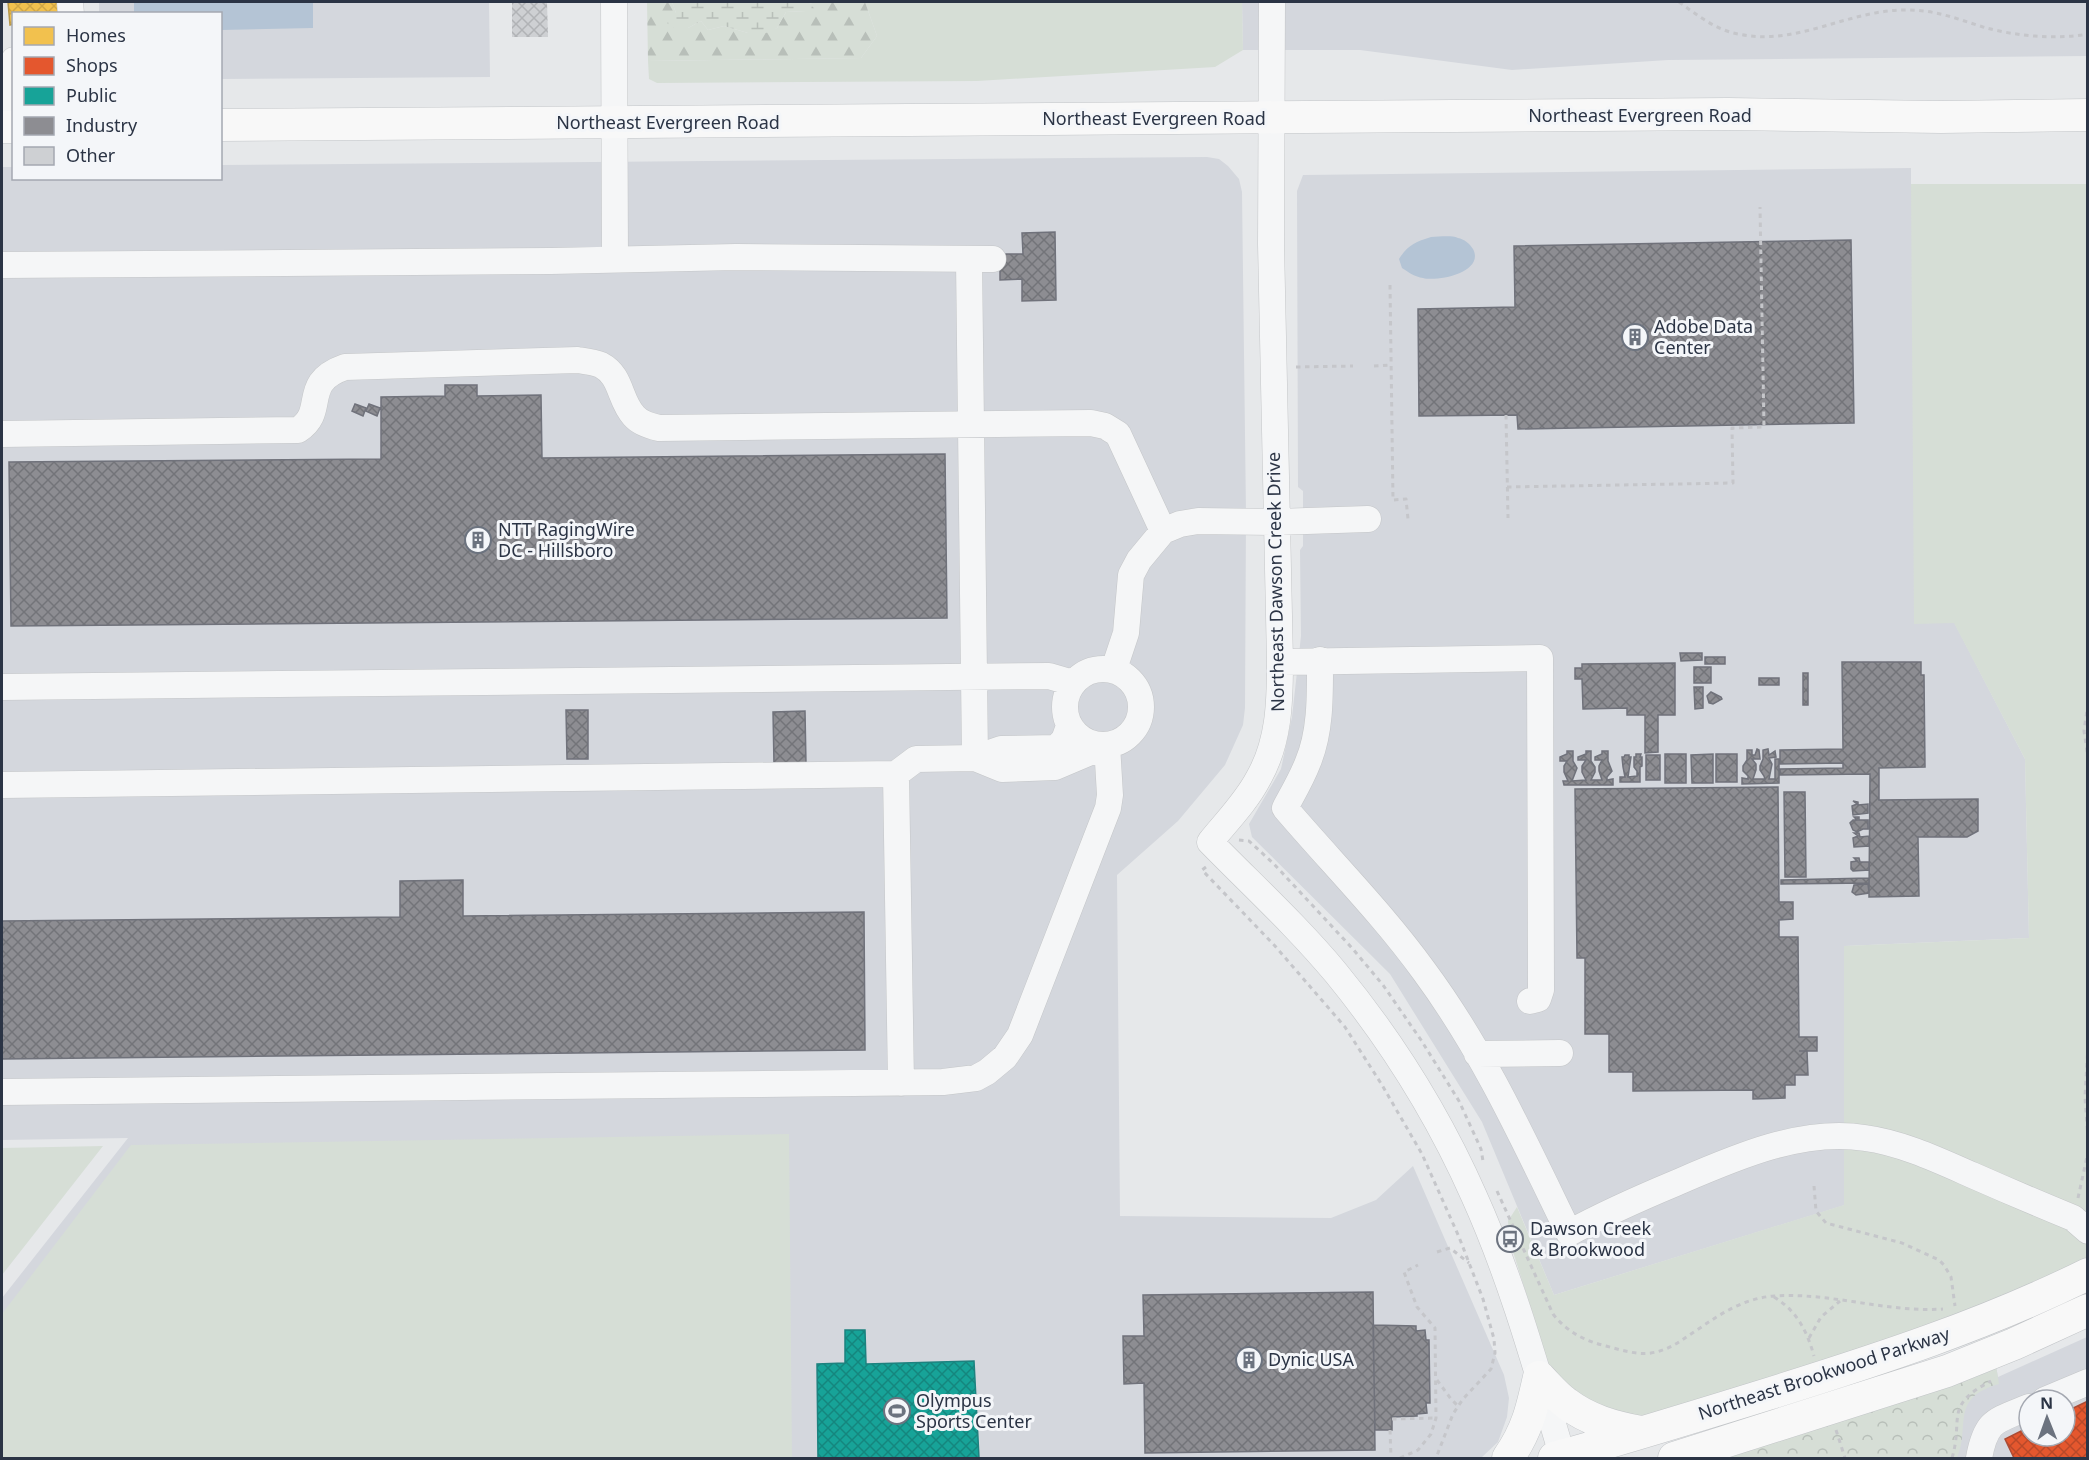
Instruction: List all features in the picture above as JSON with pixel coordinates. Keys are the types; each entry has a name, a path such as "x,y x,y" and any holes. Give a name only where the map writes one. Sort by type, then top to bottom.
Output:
{"main road":[{"name":"Northeast Evergreen Road","path":"222,125 1728,114 1941,117 2088,115"},
{"name":"Northeast Brookwood Parkway","path":"1560,1458 1931,1341 2024,1305 2088,1274"},
{"name":"Northeast Brookwood Parkway","path":"1674,1458 1947,1371 2014,1344 2088,1310"},
{"path":"1539,1377 1565,1403 1579,1412 1600,1422 1642,1433"},
{"path":"1508,1458 1520,1440 1530,1418 1539,1377"}],"street":[{"path":"614,2 615,258"},
{"name":"Northeast Dawson Creek Drive","path":"1272,2 1271,244 1280,662 1278,724 1268,758 1258,780 1209,842 1289,921 1336,973 1396,1056 1430,1111 1488,1228 1539,1377 1560,1458"},
{"path":"7,127 7,75 12,64"},
{"path":"2,265 551,261 736,257 981,259 971,423 975,758"},
{"path":"2,434 298,430 306,425 312,415 315,396 321,380 327,374 345,367 578,360 599,364 608,370 620,385 633,416 647,425 659,428 971,423 1091,423 1105,426 1118,434 1163,531"},
{"path":"1114,669 1126,633 1131,575 1148,548 1163,531 1180,524 1198,521 1276,522 1368,519"},
{"path":"1280,662 1540,658 1541,990 1538,999 1530,1001"},
{"path":"1320,660 1319,714 1315,740 1309,762 1285,808 1380,915 1424,971 1502,1093 1569,1233 1604,1214 1744,1154 1782,1143 1848,1136 1899,1146 2080,1224"},
{"path":"975,758 1002,769 1055,767 1122,741 1133,731 1140,717 1142,702 1137,688 1127,676 1114,669 1099,668 1084,673 1073,683 1066,696 1064,711 1069,726 1079,737 1092,744 1107,745"},
{"path":"2,687 1049,676 1073,683"},
{"path":"2,785 896,774 916,759 975,758 1001,749 1056,748 1064,740 1069,726"},
{"path":"2,1092 901,1083 976,1078 1005,1057 1020,1035 1108,808 1110,795 1107,745"},
{"path":"896,774 901,1083"},
{"path":"1478,1054 1560,1053"},
{"path":"2074,1388 2088,1382"},
{"path":"1979,1458 1986,1431 1995,1421 2017,1412"}],"path":[{"path":"1679,2 1708,22 1737,34 1754,36 1791,35 1874,12 1910,10 1940,13 1984,27 2011,32 2060,36 2088,34"},
{"path":"1507,487 1733,483 1732,428 1764,427 1760,207"},
{"path":"1390,285 1393,501 1406,499 1408,519"},
{"path":"1374,366 1391,365"},
{"path":"1296,367 1353,366"},
{"path":"1506,415 1508,518"},
{"path":"2088,703 2084,731 2088,758"},
{"path":"1202,870 1275,946 1345,1027 1422,1154 1470,1263 1483,1299 1494,1339 1495,1353 1491,1369 1458,1406 1436,1458"},
{"path":"2088,1045 2085,1097 2088,1139"},
{"path":"2080,1224 2088,1152"},
{"path":"1509,1217 1553,1314 1574,1334 1596,1344 1635,1353 1665,1350 1731,1309 1749,1300 1772,1296 1798,1295 1920,1309 1955,1307 1951,1277 1939,1260 1902,1243 1826,1223 1816,1211 1814,1186"},
{"path":"1437,1252 1450,1248 1470,1263"},
{"path":"1400,1458 1418,1450 1431,1434 1436,1418 1434,1328 1417,1307 1404,1272 1418,1265"},
{"path":"1772,1296 1784,1303 1803,1325 1815,1358"},
{"path":"1809,1338 1821,1317 1842,1300"},
{"path":"1435,1378 1458,1406"},
{"path":"1952,1458 1958,1407 1977,1388 1998,1378"},
{"path":"1392,1419 1436,1418"},
{"path":"1835,1426 1845,1458"},
{"path":"1390,1430 1391,1458"}],"shaded area":[{"path":"99,2 489,2 490,77 222,79 222,12 99,12"},
{"path":"1242,2 2087,2 2087,56 1668,60 1512,70 1360,50 1243,50"},
{"path":"1207,157 1219,159 1228,166 1239,179 1242,192 1246,515 1245,708 1243,725 1225,765 1178,821 1117,875 1120,1216 1331,1218 1376,1200 1413,1166 1504,1375 1509,1398 1507,1417 1498,1442 1481,1458 2,1458 2,1298 128,1138 2,1140 2,167 12,167 12,180 222,180 222,165"},
{"path":"1911,168 1911,184 2087,184 1955,624 2025,759 2029,938 1845,946 1845,1205 1554,1295 1482,1122 1390,974 1252,837 1249,824 1281,769 1292,717 1301,636 1300,550 1303,546 1303,491 1298,487 1297,191 1303,175"},
{"path":"2087,1337 2087,1458 1706,1458 1996,1366 1998,1377"}],"green space":[{"path":"647,2 672,2 676,13 688,28 701,21 708,30 724,26 748,33 777,28 786,12 806,11 812,4 807,2 865,2 877,36 861,58 648,61"},
{"path":"672,2 803,2 812,4 817,17 806,11 786,12 777,28 766,33 748,33 724,26 708,30 701,21 688,28 677,30 667,23 676,13"},
{"path":"865,2 1242,2 1243,50 1215,67 977,81 657,83 649,79 648,61 861,58 877,36"},
{"path":"1911,184 2087,184 2087,1263 1920,1335 1631,1423 1565,1391 1548,1363 1510,1242 1508,1221 1517,1207 1554,1295 1844,1205 1844,946 2029,938 2025,759 1954,623 1914,624"},
{"path":"789,1134 792,1458 2,1458 2,1314 131,1145"},
{"path":"103,1146 2,1275 2,1148"},
{"path":"1996,1366 1999,1384 1983,1390 1967,1405 1957,1458 1706,1458"}],"water":[{"path":"134,2 313,2 313,28 222,30 222,12 134,12"},
{"path":"1431,237 1452,237 1465,241 1473,249 1475,257 1472,264 1458,274 1430,279 1412,274 1402,268 1399,259 1406,250 1416,242"}],"building: Homes":[{"path":"8,2 59,2 60,12 12,12 12,24 10,25"}],"building: Shops":[{"path":"2088,1401 2088,1458 2014,1458 2005,1439 2017,1433 2017,1448 2077,1448 2077,1406"}],"building: Public":[{"name":"Olympus Sports Center","path":"845,1330 865,1330 866,1364 974,1361 979,1458 818,1458 817,1364 845,1363"}],"building: Industry":[{"path":"1055,232 1056,300 1022,301 1022,279 1000,280 1000,254 1023,254 1022,233"},
{"name":"Adobe Data Center","path":"1851,240 1854,423 1518,429 1517,415 1419,416 1418,309 1515,307 1514,246"},
{"name":"NTT RagingWire DC - Hillsboro","path":"445,385 477,385 477,396 541,395 542,458 945,454 947,618 11,626 9,462 381,459 381,397 445,396"},
{"path":"355,404 366,408 363,416 352,411"},
{"path":"369,404 380,408 377,416 366,411"},
{"path":"1680,653 1702,653 1702,660 1681,661"},
{"path":"1705,657 1725,657 1725,664 1705,664"},
{"path":"1842,662 1921,662 1921,675 1924,675 1925,767 1879,768 1879,800 1978,799 1978,831 1967,837 1918,837 1919,896 1869,897 1870,774 1780,775 1780,769 1843,768 1843,763 1780,764 1780,750 1843,749"},
{"path":"1675,663 1675,715 1658,715 1658,752 1645,753 1645,715 1627,715 1627,708 1583,709 1582,679 1575,679 1575,668 1582,668 1582,664"},
{"path":"1694,667 1711,667 1711,683 1694,683"},
{"path":"1803,673 1808,673 1808,705 1803,705"},
{"path":"1759,678 1779,678 1779,685 1759,685"},
{"path":"1694,687 1703,687 1703,708 1695,709"},
{"path":"1711,692 1722,699 1713,704 1709,703 1707,696"},
{"path":"566,710 588,710 588,759 567,759"},
{"path":"805,711 806,764 774,764 773,712"},
{"path":"1757,749 1760,759 1752,759 1756,764 1753,779 1765,779 1760,766 1763,750 1768,749 1769,755 1775,751 1776,757 1769,758 1772,764 1769,779 1775,779 1775,759 1779,759 1779,783 1742,784 1742,778 1748,779 1743,771 1747,760 1747,750 1752,750 1752,755 1755,755"},
{"path":"1567,751 1573,751 1573,761 1577,768 1572,781 1586,780 1582,766 1586,760 1578,760 1578,757 1586,754 1586,751 1591,751 1591,761 1595,767 1591,780 1602,780 1599,766 1602,760 1595,760 1595,757 1602,754 1602,751 1608,751 1608,761 1612,771 1607,780 1613,779 1613,785 1564,785 1563,781 1568,781 1564,772 1567,761 1560,761 1560,757 1567,754"},
{"path":"1636,754 1641,754 1640,757 1642,757 1640,782 1620,782 1620,777 1625,777 1622,757 1625,755 1631,757 1628,777 1637,776 1634,767"},
{"path":"1665,754 1686,754 1686,783 1665,783"},
{"path":"1713,754 1713,783 1692,783 1691,755"},
{"path":"1716,754 1737,754 1737,782 1716,782"},
{"path":"1646,755 1660,755 1660,780 1646,780"},
{"path":"1778,787 1779,902 1793,902 1793,919 1779,920 1779,937 1798,937 1799,1037 1817,1037 1817,1051 1807,1051 1808,1075 1795,1075 1795,1085 1785,1085 1785,1098 1753,1099 1753,1090 1633,1091 1633,1072 1609,1072 1609,1034 1585,1034 1585,958 1577,958 1575,789"},
{"path":"1784,792 1805,792 1806,877 1785,877"},
{"path":"1853,801 1858,802 1858,805 1868,804 1868,813 1853,815 1852,806 1857,804"},
{"path":"1854,817 1859,817 1859,820 1868,820 1868,829 1857,832 1853,830 1850,823 1857,820"},
{"path":"1854,833 1859,833 1860,837 1869,836 1869,846 1854,847 1853,838 1858,836"},
{"path":"1854,858 1859,858 1860,862 1869,862 1869,870 1853,871 1851,862 1857,861"},
{"path":"1869,878 1869,883 1781,884 1781,880"},
{"path":"463,880 463,916 864,912 865,1050 2,1059 2,921 400,917 400,881"},
{"path":"1868,884 1869,893 1856,895 1852,892 1854,885"},
{"name":"Dynic USA","path":"1373,1292 1375,1450 1145,1453 1144,1383 1124,1384 1123,1336 1144,1336 1143,1295"},
{"path":"1373,1325 1416,1326 1416,1331 1425,1330 1426,1340 1429,1340 1430,1403 1426,1403 1427,1413 1417,1414 1417,1416 1392,1417 1392,1430 1375,1430"}],"building: Other":[{"path":"512,2 547,2 548,37 512,37"}],"place":[{"name":"Adobe Data Center","path":"1635,337"},
{"name":"NTT RagingWire DC - Hillsboro","path":"478,540"},
{"name":"Dawson Creek & Brookwood","path":"1510,1239"},
{"name":"Dynic USA","path":"1249,1360"},
{"name":"Olympus Sports Center","path":"897,1411"}]}
